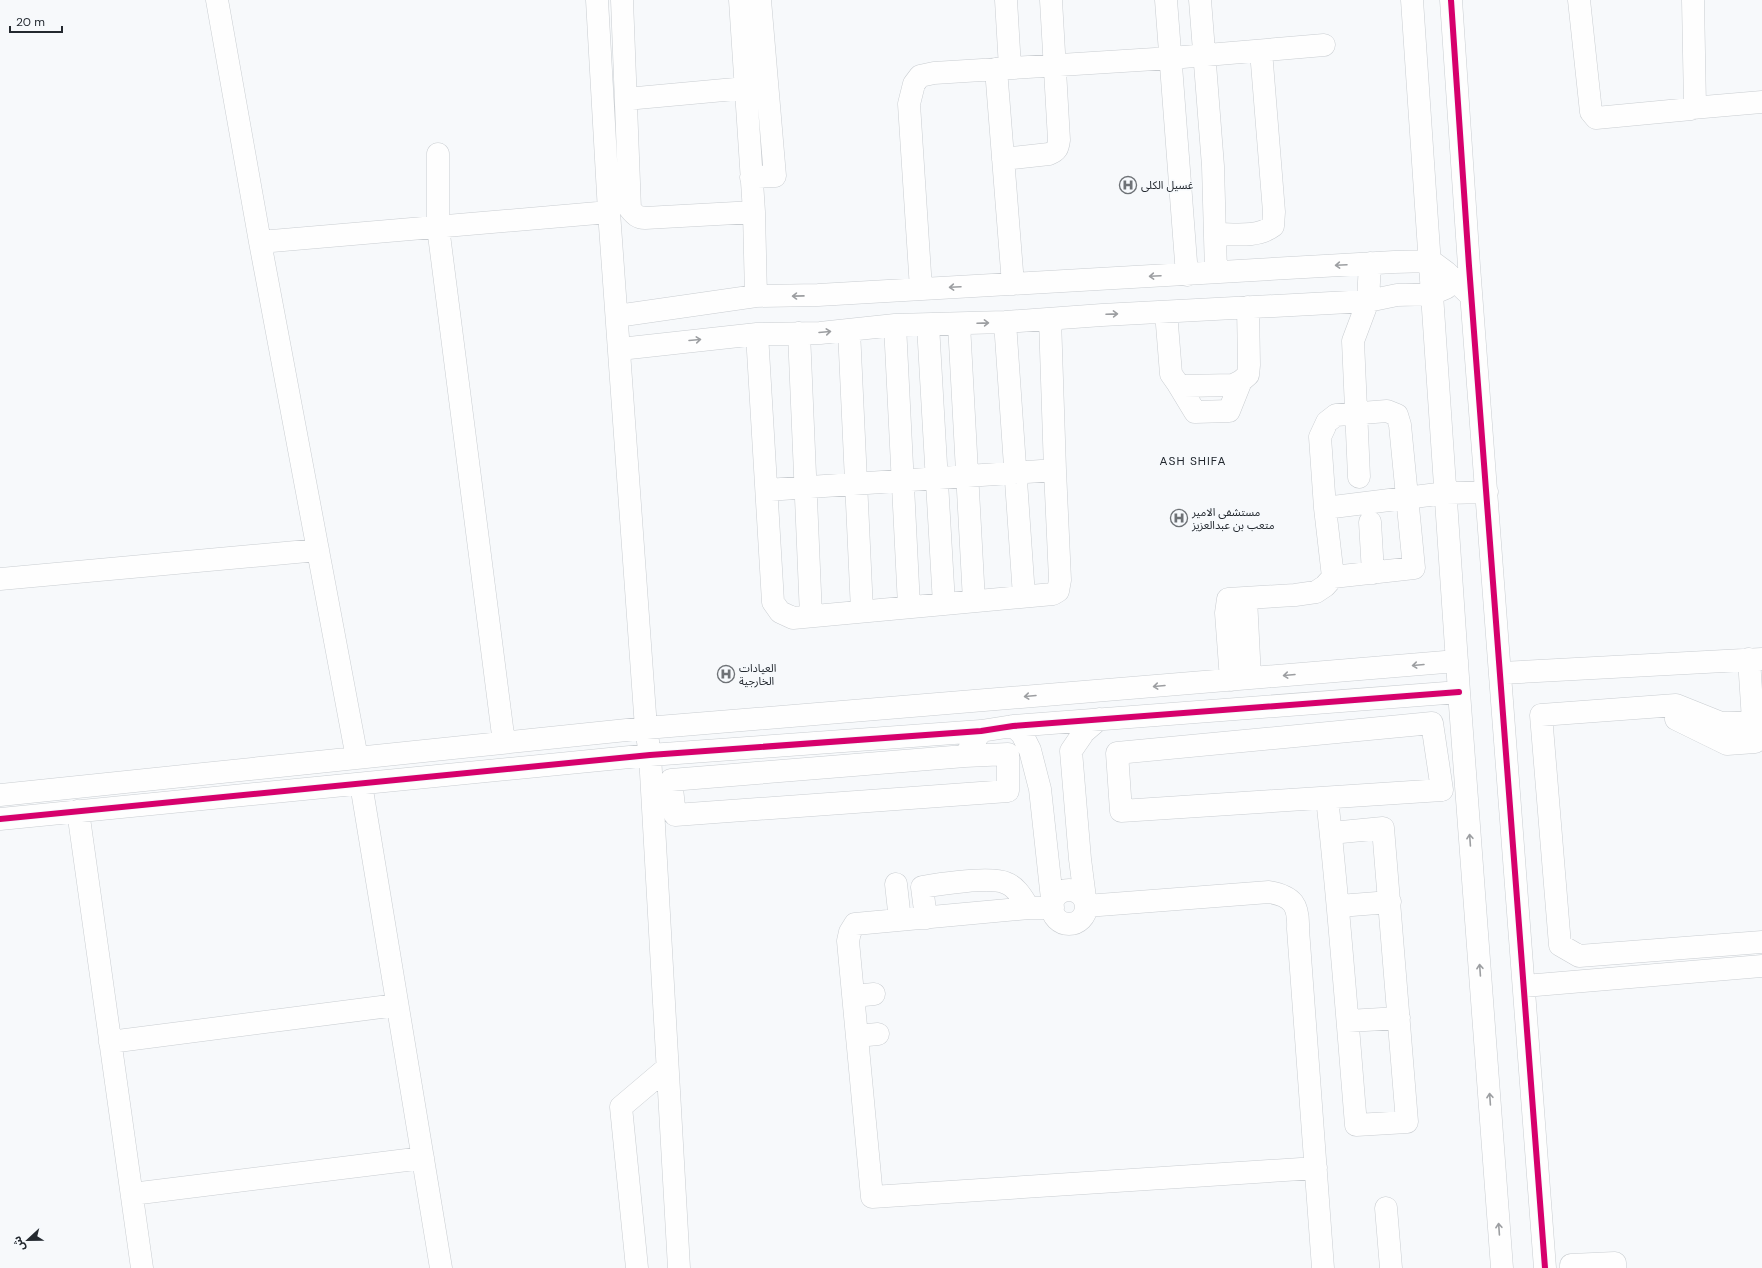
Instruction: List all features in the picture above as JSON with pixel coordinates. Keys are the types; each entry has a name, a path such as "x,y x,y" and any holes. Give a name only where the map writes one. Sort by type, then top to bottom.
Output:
{"street":[{"path":"217,0 260,242 357,758"},
{"path":"597,0 609,212 618,316 646,728 650,755 678,1268"},
{"path":"622,0 630,209 634,215 639,218 754,212"},
{"path":"740,0 754,212 756,296"},
{"path":"751,177 775,176 760,0"},
{"path":"1006,0 1003,68 1003,159 1013,284"},
{"path":"1003,159 1049,154 1058,148 1059,140 1051,0"},
{"path":"1166,0 1187,275"},
{"path":"1200,0 1213,166 1216,272"},
{"path":"1412,0 1431,261 1459,692 1502,1268"},
{"path":"1451,0 1462,273 1471,296 1501,673 1545,1268"},
{"path":"1579,0 1590,112 1596,118 1762,102"},
{"path":"1692,0 1696,98 1695,106 1692,108"},
{"path":"920,288 909,104 914,84 920,76 934,73 1171,58 1324,45"},
{"path":"1215,234 1257,234 1266,231 1273,226 1274,212 1261,50"},
{"path":"626,98 746,88"},
{"path":"438,154 438,227 504,743"},
{"path":"260,242 609,212"},
{"path":"618,316 756,296 818,295 920,288 1187,275 1370,263 1431,261 1462,273"},
{"path":"1359,477 1353,341 1368,301 1370,263"},
{"path":"620,349 757,334 820,333 895,325 1005,322 1102,315 1368,301 1396,296 1432,294 1446,288 1462,273"},
{"path":"1166,312 1171,374 1178,384 1184,386 1233,385 1241,381 1248,374 1248,307"},
{"path":"757,334 773,602 780,612 793,618 909,606 1053,594 1058,591 1050,319"},
{"path":"1005,322 1024,596"},
{"path":"959,324 974,601"},
{"path":"895,325 909,606"},
{"path":"928,325 944,604"},
{"path":"849,330 862,611"},
{"path":"799,333 811,616"},
{"path":"1243,709 1240,679 1246,598 1316,592 1325,586 1333,576 1325,508 1320,437 1327,422 1336,415 1388,411 1397,415 1400,425 1414,568 1333,576"},
{"path":"767,490 1054,470"},
{"path":"1325,508 1446,493 1487,492"},
{"path":"1370,522 1373,573"},
{"path":"0,579 318,550"},
{"path":"1501,673 1755,659 1757,736 1676,705 1541,715 1560,945 1579,956 1762,942"},
{"path":"0,794 646,728 1457,661"},
{"path":"0,819 650,755 981,732 1013,726 1459,692"},
{"path":"1203,711 1219,722 1224,743"},
{"path":"1086,906 1080,859 1071,751 1084,732 1099,720"},
{"path":"1432,723 1442,790 1327,798 1121,811 1117,753 1432,723"},
{"path":"1013,726 1022,734 1030,750 1040,789 1053,908"},
{"path":"965,756 981,732"},
{"path":"702,751 721,776"},
{"path":"1008,754 1008,791 675,815 671,780 965,756 1008,754"},
{"path":"361,784 441,1268"},
{"path":"1327,798 1339,906 1356,1125 1407,1122 1384,828 1331,832"},
{"path":"78,811 142,1268"},
{"path":"926,918 922,887 983,880 1006,882 1017,891 1029,908"},
{"path":"896,884 900,920"},
{"path":"1053,908 1053,902 1059,893 1070,890 1079,893 1084,899 1086,906"},
{"path":"1086,906 1269,892 1280,894 1290,900 1299,913 1298,929 1323,1268"},
{"path":"1339,906 1390,902"},
{"path":"1053,908 1029,908 855,924 850,932 848,941 864,995 870,1113 874,1156 872,1198 1316,1168"},
{"path":"1524,986 1762,966"},
{"path":"110,1042 398,1005"},
{"path":"1348,1022 1399,1018"},
{"path":"637,1268 621,1107 667,1068"},
{"path":"132,1194 423,1158"},
{"path":"1386,1208 1391,1268"},
{"path":"1571,1268 1571,1265 1615,1263 1615,1268"}],"cycle path":[{"path":"1451,0 1469,266 1545,1268"},
{"path":"0,819 650,755 981,731 1013,726 1459,692"}],"place":[{"name":"غسيل الكلى","path":"1128,185"},
{"name":"مستشفى الامير متعب بن عبدالعزيز","path":"1179,518"},
{"name":"العيادات الخارجية","path":"726,674"}],"district":[{"name":"ASH SHIFA","path":"1193,461"}]}
